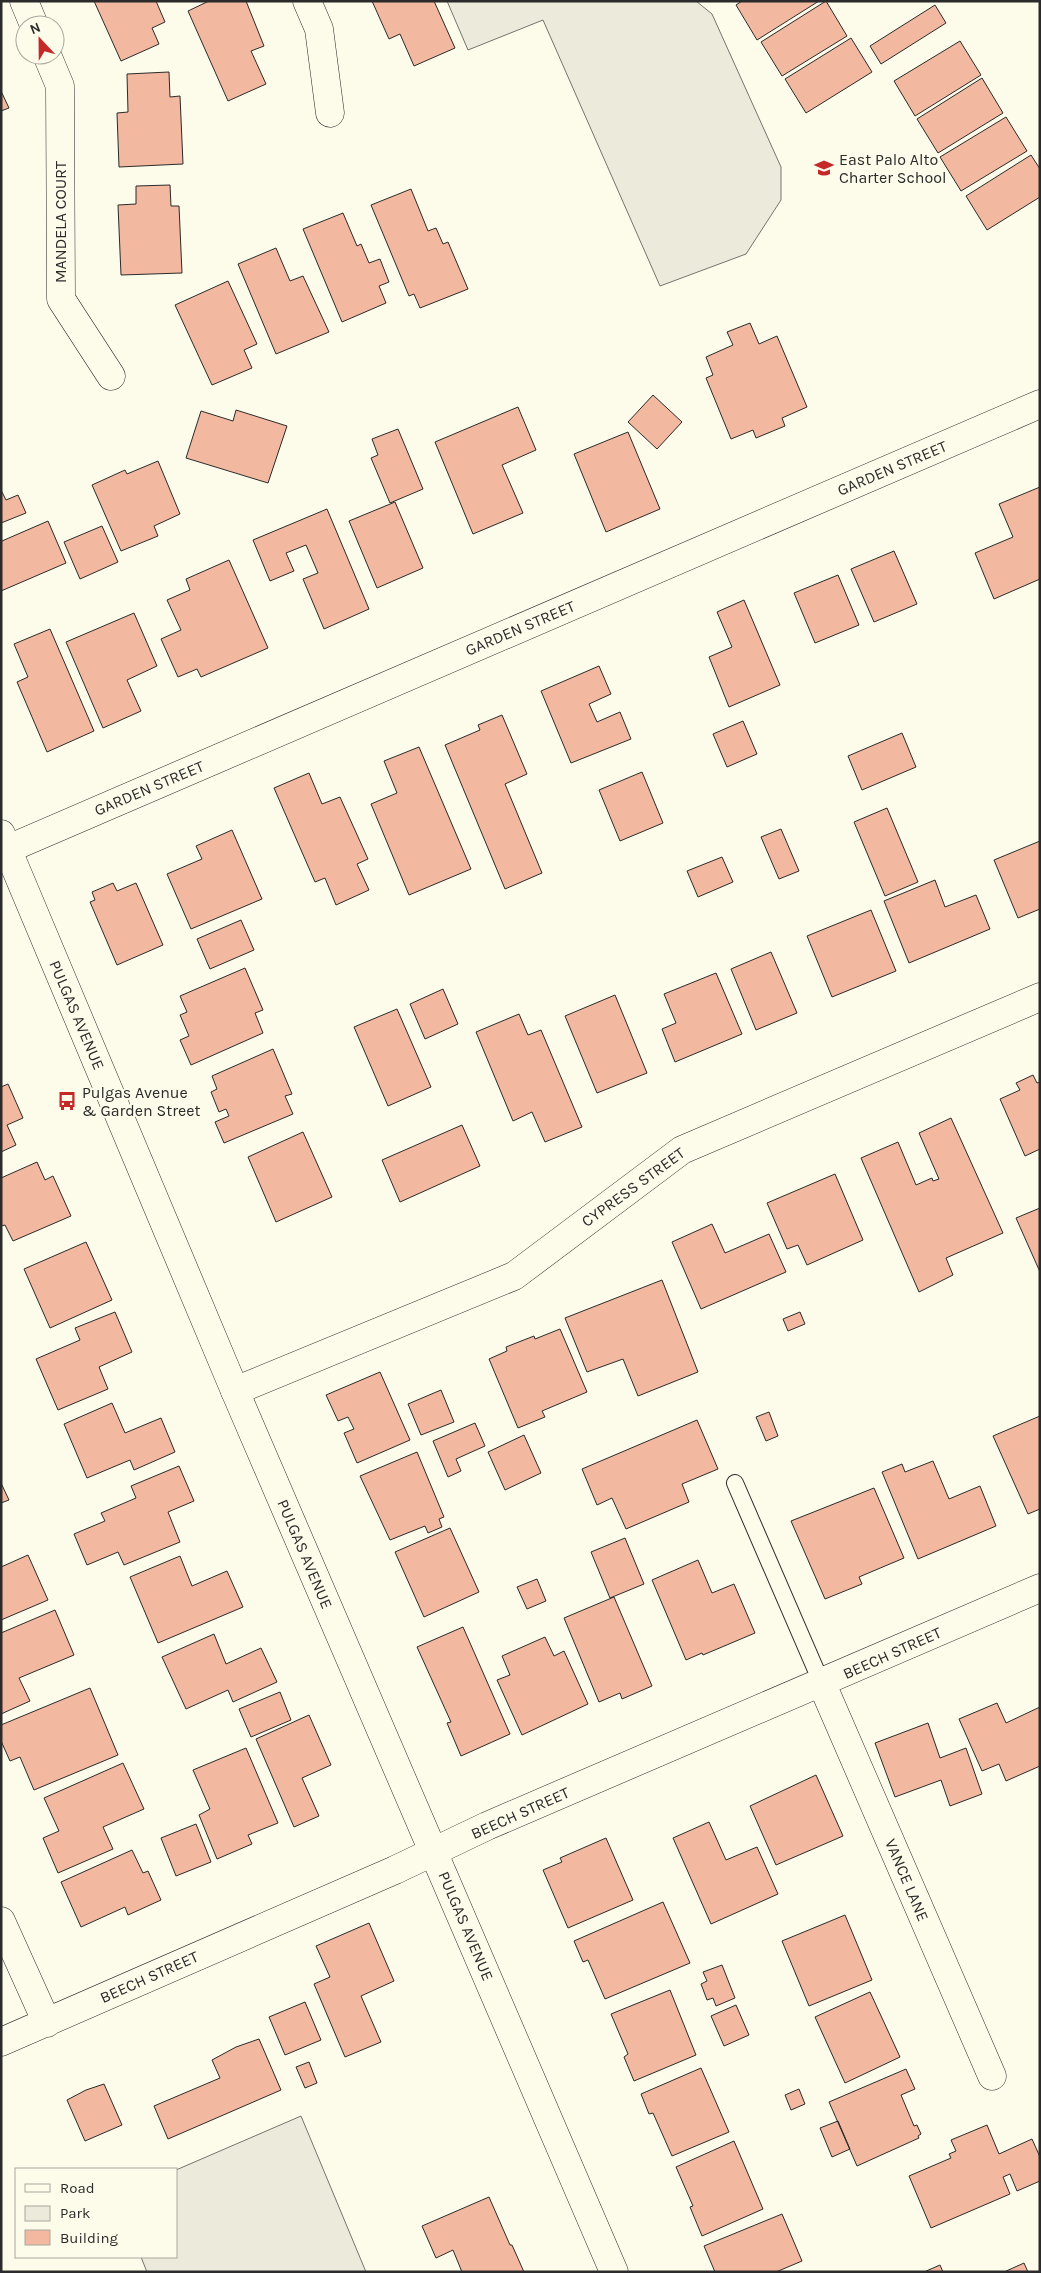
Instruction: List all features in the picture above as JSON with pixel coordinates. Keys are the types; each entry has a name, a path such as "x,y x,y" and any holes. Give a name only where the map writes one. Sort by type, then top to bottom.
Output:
{"street":[{"path":"24,1 30,15"},
{"path":"307,1 319,29 330,113"},
{"name":"MANDELA COURT","path":"51,65 60,86 61,299 111,376"},
{"name":"GARDEN STREET","path":"3,845 1040,404"},
{"name":"PULGAS AVENUE","path":"3,845 235,1391 614,2272"},
{"name":"CYPRESS STREET","path":"235,1391 514,1276 682,1150 1040,996"},
{"name":"BEECH STREET","path":"1,2042 395,1870 433,1851 1040,1588"},
{"name":"VANCE LANE","path":"822,1684 992,2076"},
{"path":"1,1921 46,2023"}],"lane":[{"path":"735,1482 822,1684"}],"green space":[{"path":"301,2116 366,2272 147,2272 141,2258 178,2258 178,2169"}],"shaded area":[{"path":"447,1 696,1 712,14 781,167 781,200 746,254 660,286 543,20 468,50"}],"building":[{"path":"94,1 156,1 165,22 152,28 159,44 121,61"},
{"path":"209,1 246,1 264,46 251,51 266,84 228,101 188,11"},
{"path":"372,1 434,1 455,48 414,66 400,34 389,39"},
{"path":"742,1 819,1 757,40 736,5"},
{"path":"826,1 847,36 782,76 761,42"},
{"path":"935,5 946,23 881,64 870,46"},
{"path":"851,38 872,72 806,113 785,79"},
{"path":"960,41 981,75 915,116 894,81"},
{"path":"169,72 170,97 180,96 183,164 119,167 117,113 128,112 127,74"},
{"path":"982,78 1003,113 938,153 917,119"},
{"path":"1,91 9,108 1,111"},
{"path":"1006,117 1027,151 961,191 940,157"},
{"path":"1031,155 1040,169 1040,197 987,230 966,196"},
{"path":"170,185 171,206 179,206 182,273 121,275 118,205 136,204 136,186"},
{"path":"411,189 428,231 436,228 443,244 448,242 468,289 420,308 414,294 409,296 371,205"},
{"path":"343,213 357,246 361,244 369,263 380,259 389,282 379,286 386,303 342,322 303,229"},
{"path":"276,248 290,281 303,276 329,332 276,354 238,264"},
{"path":"228,281 257,344 244,350 252,368 212,385 175,305"},
{"path":"750,323 759,344 777,336 807,407 782,418 785,426 756,438 753,430 731,439 706,378 713,375 706,357 733,345 727,332"},
{"path":"653,395 682,422 657,449 628,422"},
{"path":"518,407 536,450 502,465 523,513 473,534 435,442"},
{"path":"236,410 287,426 268,483 186,458 201,411 233,421"},
{"path":"398,429 423,489 390,503 371,458 378,455 372,439"},
{"path":"628,432 660,509 606,532 574,454"},
{"path":"158,461 180,514 154,526 158,536 121,551 92,485 125,470 127,474"},
{"path":"1040,487 1040,579 994,599 975,553 1013,537 999,504"},
{"path":"1,490 6,500 18,495 26,513 1,523"},
{"path":"395,502 423,568 377,588 349,521"},
{"path":"327,509 369,609 324,629 303,579 318,573 306,545 286,553 294,571 270,581 253,540"},
{"path":"48,521 66,563 1,591 1,539 2,541"},
{"path":"102,526 118,562 80,579 64,542"},
{"path":"894,551 917,604 874,622 851,569"},
{"path":"229,560 268,648 201,677 197,669 178,677 161,639 181,630 167,600 190,590 186,579"},
{"path":"838,575 859,625 815,643 794,593"},
{"path":"744,600 780,685 729,707 709,657 732,647 717,612"},
{"path":"134,613 157,666 127,680 141,711 103,728 66,642"},
{"path":"50,629 94,731 47,752 17,682 28,677 14,644"},
{"path":"599,666 611,694 589,704 597,722 620,712 631,739 571,763 541,691"},
{"path":"502,715 527,774 505,784 542,873 505,889 445,745 480,730 478,725"},
{"path":"743,721 757,754 727,767 713,734"},
{"path":"902,733 916,767 862,790 848,756"},
{"path":"419,747 471,869 409,895 371,804 397,793 384,761"},
{"path":"642,772 663,823 620,841 599,790"},
{"path":"309,773 322,804 340,797 368,859 357,864 369,890 336,905 325,878 315,882 274,788"},
{"path":"887,808 918,882 885,896 854,822"},
{"path":"781,829 799,871 779,879 761,837"},
{"path":"232,830 262,899 191,929 167,874 202,859 196,846"},
{"path":"1040,841 1040,909 1018,918 994,860"},
{"path":"722,857 733,882 698,897 687,871"},
{"path":"935,880 945,907 976,895 990,929 909,963 884,901"},
{"path":"113,883 117,891 136,883 163,945 117,965 90,902 95,900 92,892"},
{"path":"871,910 896,971 832,997 807,936"},
{"path":"241,920 254,950 210,969 197,939"},
{"path":"771,952 797,1013 756,1030 731,969"},
{"path":"245,968 263,1010 255,1013 263,1033 191,1065 180,1040 189,1036 180,1015 187,1012 180,996"},
{"path":"716,973 742,1034 675,1062 662,1029 676,1023 664,994"},
{"path":"443,989 458,1024 425,1039 410,1004"},
{"path":"615,995 647,1073 597,1093 565,1016"},
{"path":"397,1009 431,1087 388,1106 354,1027"},
{"path":"519,1014 528,1035 541,1030 582,1127 545,1142 532,1112 513,1121 476,1032"},
{"path":"273,1049 292,1094 285,1096 293,1114 224,1143 215,1122 229,1116 226,1109 219,1112 211,1092 217,1089 212,1076"},
{"path":"1033,1075 1037,1083 1040,1082 1040,1149 1025,1156 1000,1099 1020,1090 1016,1083"},
{"path":"8,1084 23,1118 7,1125 16,1145 1,1152 1,1087"},
{"path":"951,1118 1003,1233 946,1258 953,1275 919,1292 861,1158 898,1142 916,1185 932,1178 933,1181 939,1179 919,1133"},
{"path":"462,1125 480,1166 400,1202 382,1160"},
{"path":"303,1132 332,1197 276,1222 248,1157"},
{"path":"37,1162 45,1180 53,1176 71,1216 13,1241 5,1225 1,1226 1,1178"},
{"path":"835,1174 863,1240 807,1265 798,1245 787,1249 767,1203"},
{"path":"1040,1208 1040,1272 1016,1218"},
{"path":"712,1224 725,1253 769,1234 786,1272 701,1309 672,1242"},
{"path":"86,1242 112,1300 50,1328 24,1269"},
{"path":"662,1280 698,1372 638,1396 623,1359 587,1372 565,1318"},
{"path":"115,1312 132,1352 99,1367 108,1389 58,1410 36,1359 80,1340 75,1328"},
{"path":"800,1312 805,1324 788,1331 783,1319"},
{"path":"560,1329 587,1392 542,1411 545,1417 518,1428 489,1359 507,1351 506,1347 534,1336 535,1339"},
{"path":"380,1372 410,1440 357,1463 344,1433 354,1429 348,1417 338,1421 326,1395"},
{"path":"441,1390 454,1422 421,1435 408,1404"},
{"path":"112,1403 125,1433 161,1418 175,1452 134,1470 130,1460 87,1478 64,1424"},
{"path":"769,1412 778,1436 766,1441 756,1417"},
{"path":"1040,1416 1040,1509 1028,1514 993,1436"},
{"path":"697,1420 718,1469 682,1484 689,1502 626,1529 612,1498 597,1505 582,1469"},
{"path":"475,1423 485,1446 456,1459 461,1471 448,1477 433,1441"},
{"path":"524,1435 541,1473 505,1490 488,1452"},
{"path":"417,1452 444,1517 439,1519 442,1527 428,1533 425,1526 390,1540 360,1476"},
{"path":"933,1461 949,1499 980,1486 996,1526 918,1559 882,1472 902,1464 905,1472"},
{"path":"179,1466 194,1501 168,1512 180,1542 124,1565 118,1552 87,1565 74,1534 105,1521 101,1513 136,1498 131,1486"},
{"path":"1,1483 9,1500 1,1503"},
{"path":"874,1488 904,1558 859,1577 862,1584 825,1599 791,1521"},
{"path":"450,1528 479,1592 424,1617 395,1552"},
{"path":"625,1538 644,1584 610,1598 591,1552"},
{"path":"28,1555 48,1600 1,1620 1,1567"},
{"path":"180,1556 192,1586 227,1571 243,1607 158,1643 130,1577"},
{"path":"698,1560 712,1593 734,1584 755,1633 703,1655 702,1653 686,1660 652,1580"},
{"path":"537,1579 546,1601 527,1609 517,1587"},
{"path":"614,1597 652,1686 622,1699 620,1693 599,1702 564,1618"},
{"path":"55,1610 74,1655 19,1678 30,1701 1,1714 1,1633"},
{"path":"463,1627 510,1734 461,1756 447,1723 451,1722 417,1647"},
{"path":"214,1634 226,1664 261,1648 277,1682 233,1702 228,1690 186,1709 162,1657"},
{"path":"545,1637 554,1656 564,1651 588,1704 522,1735 497,1680 510,1675 502,1656"},
{"path":"90,1688 118,1755 34,1790 20,1757 10,1761 1,1741 1,1725"},
{"path":"280,1692 291,1720 251,1737 239,1709"},
{"path":"997,1703 1006,1723 1040,1707 1040,1766 1006,1781 999,1764 982,1771 959,1719"},
{"path":"309,1715 331,1765 302,1778 319,1816 294,1827 256,1739"},
{"path":"928,1723 940,1758 966,1748 982,1794 950,1806 941,1780 895,1797 875,1743"},
{"path":"246,1748 278,1823 248,1835 252,1844 217,1859 199,1815 210,1809 193,1770"},
{"path":"123,1763 144,1809 103,1827 113,1849 58,1873 43,1838 59,1831 44,1798"},
{"path":"816,1775 843,1836 776,1865 750,1806"},
{"path":"709,1822 726,1860 757,1847 778,1894 711,1924 673,1838"},
{"path":"196,1824 211,1862 176,1876 161,1838"},
{"path":"606,1838 633,1900 568,1928 543,1870 562,1862 560,1858"},
{"path":"132,1850 143,1873 148,1871 161,1900 128,1915 125,1907 81,1927 61,1882"},
{"path":"663,1902 690,1963 605,1999 588,1960 583,1962 574,1941"},
{"path":"845,1915 872,1980 809,2006 782,1941"},
{"path":"369,1923 394,1981 361,1996 381,2042 345,2057 314,1984 330,1977 316,1946"},
{"path":"722,1965 735,1998 716,2006 713,1998 707,2000 701,1984 707,1981 703,1972"},
{"path":"670,1990 696,2055 634,2081 624,2057 628,2054 611,2014"},
{"path":"870,1992 900,2057 845,2083 815,2017"},
{"path":"305,2002 321,2040 285,2055 269,2017"},
{"path":"736,2005 749,2035 724,2046 711,2016"},
{"path":"259,2039 281,2090 168,2139 154,2106 220,2078 212,2060 236,2047"},
{"path":"309,2062 317,2083 305,2088 296,2067"},
{"path":"701,2068 729,2132 672,2156 653,2113 649,2114 641,2094"},
{"path":"906,2069 915,2089 901,2095 914,2126 917,2125 921,2134 918,2136 919,2138 857,2166 829,2102"},
{"path":"104,2084 122,2125 85,2141 67,2100 86,2090"},
{"path":"799,2089 805,2104 791,2110 785,2095"},
{"path":"838,2121 850,2149 832,2157 820,2128"},
{"path":"987,2125 999,2154 1032,2139 1040,2157 1040,2181 1017,2191 1010,2174 1003,2177 1010,2194 931,2228 909,2176 951,2158 949,2154 956,2151 951,2140"},
{"path":"734,2141 763,2209 702,2236 690,2207 693,2206 676,2167"},
{"path":"489,2197 524,2272 462,2272 453,2250 436,2258 422,2226"},
{"path":"782,2214 802,2261 776,2272 715,2272 704,2246"},
{"path":"1024,2263 1028,2272 1004,2272"},
{"path":"940,2265 943,2272 924,2272"}],"place":[{"name":"East Palo Alto Charter School","path":"824,168"},
{"name":"Pulgas Avenue & Garden Street","path":"67,1101"}]}
